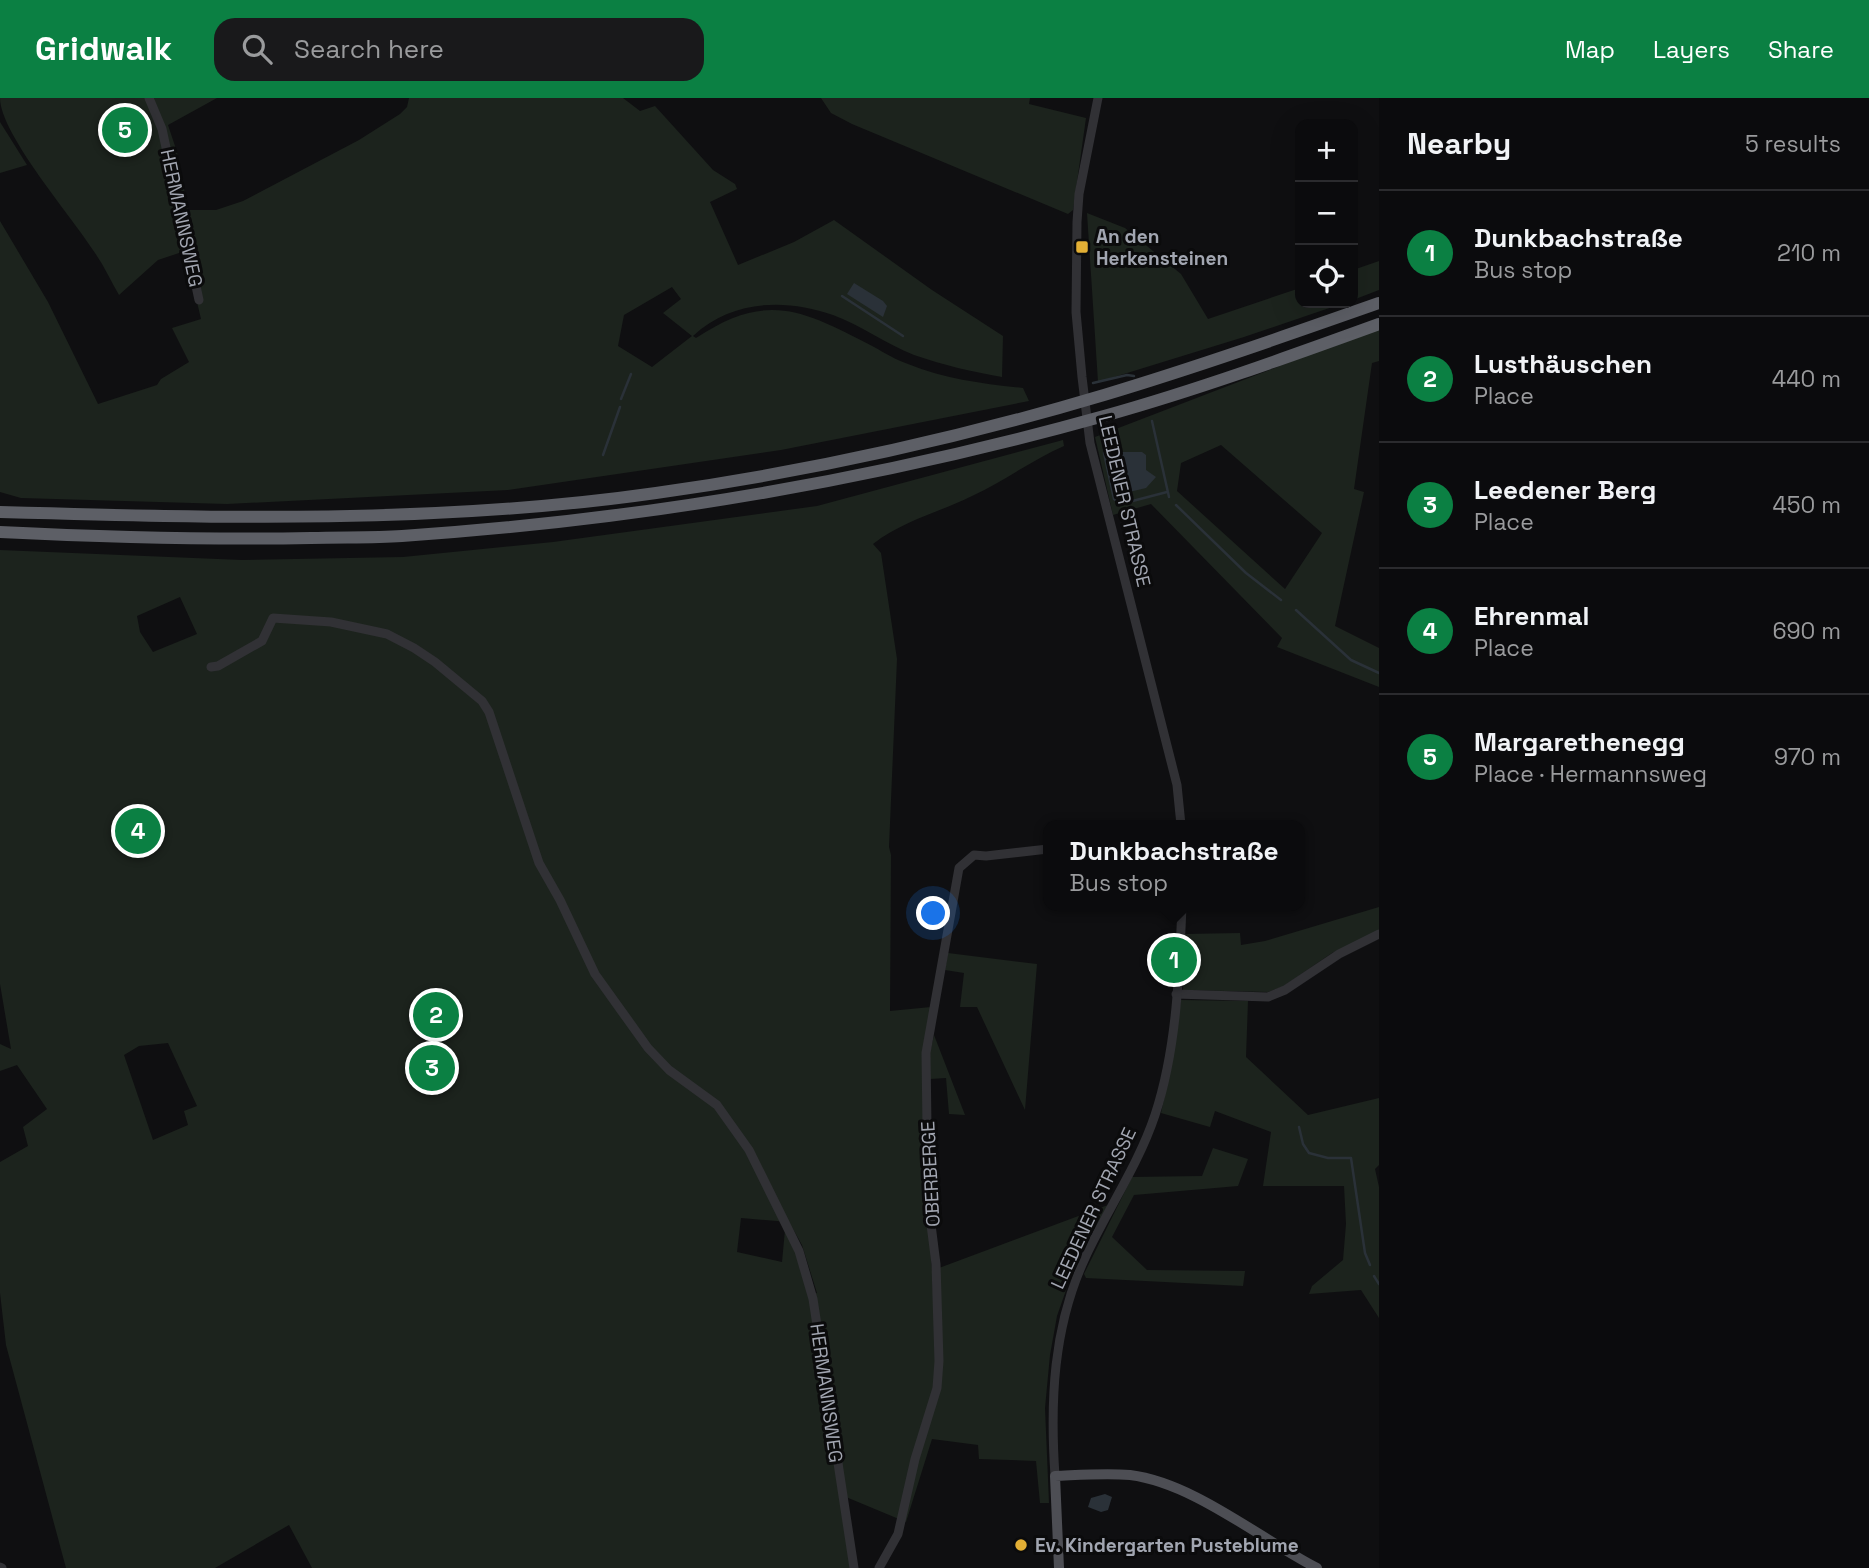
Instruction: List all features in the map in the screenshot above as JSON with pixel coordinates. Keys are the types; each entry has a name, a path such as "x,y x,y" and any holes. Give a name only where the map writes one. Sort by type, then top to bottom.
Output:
{"highway":[{"path":"0,512 224,518 393,515 653,494 752,478 959,433 1100,396 1240,352 1379,303"},
{"path":"0,532 225,540 400,536 549,523 720,502 963,452 1103,416 1246,371 1379,324"}],"main road":[{"path":"1055,1476 1130,1475 1179,1489 1317,1568"},
{"name":"LEEDENER STRASSE","path":"1055,1476 1059,1568"}],"street":[{"name":"HERMANNSWEG","path":"149,98 168,152 200,300"},
{"name":"LEEDENER STRASSE","path":"1098,98 1079,194 1077,222 1076,312 1082,377 1090,443 1177,785 1180,820"},
{"name":"HERMANNSWEG","path":"211,667 218,666 262,641 272,618 331,622 387,634 414,648 482,701 495,725 539,863 595,974 648,1048 669,1070 717,1105 749,1150 799,1251 813,1299 830,1396 854,1568"},
{"name":"OBERBERGE","path":"879,1568 898,1534 915,1459 937,1388 939,1361 936,1264 928,1201 926,1054 959,868 974,855 1043,850"},
{"name":"LEEDENER STRASSE","path":"1055,1476 1053,1408 1056,1358 1062,1323 1084,1259 1125,1181 1155,1115 1169,1061 1182,911"},
{"path":"1176,994 1268,997 1285,990 1339,954 1379,934"}],"shaded area":[{"path":"0,98 217,98 168,125 177,152 188,210 216,210 243,201 359,140 400,114 407,107 409,98 623,98 640,111 655,106 713,170 735,184 737,189 710,202 738,265 794,242 834,220 932,290 1003,336 1002,377 914,355 843,319 796,306 741,309 708,324 693,336 696,338 721,323 744,314 766,310 786,311 827,324 895,358 936,374 1023,388 1029,401 781,450 508,490 227,504 21,498 0,492 0,221 48,302 98,404 157,385 161,379 189,362 172,328 201,319 185,251 158,260 119,295 95,253 24,154 3,114","holes":["672,287 681,299 663,313 692,336 652,367 618,346 624,315"]},
{"path":"821,98 1030,98 1029,104 1086,118 1073,210 1068,214 852,124 831,113"},
{"path":"0,122 27,165 0,173"},
{"path":"1087,213 1125,228 1181,274 1208,319 1295,290 1295,308 1329,308 1244,337 1098,382"},
{"path":"1379,261 1379,290 1358,298 1358,268"},
{"path":"854,283 883,301 887,306 883,317 847,294"},
{"path":"1379,328 1379,361 1372,363 1354,489 1364,492 1335,626 1379,648 1379,687 1277,647 1282,638 1151,504 1113,515 1095,437","holes":["1221,445 1322,533 1285,589 1177,491 1181,463"]},
{"path":"1063,440 1064,446 995,484 909,523 873,544 881,553 897,659 889,847 890,1011 931,1007 922,1062 933,1292 939,1268 1108,1205 1078,1256 1057,1316 1045,1408 1049,1503 1040,1503 1036,1461 979,1459 978,1445 932,1439 906,1522 846,1497 850,1568 312,1568 289,1525 215,1568 66,1568 6,1345 0,1293 0,1162 28,1146 23,1127 47,1109 17,1065 0,1071 0,1044 11,1049 0,984 0,550 242,560 403,557 553,542 817,506","holes":["180,597 197,634 153,652 140,632 137,616","168,1043 197,1106 184,1111 188,1125 153,1140 124,1055 139,1046","741,1218 789,1222 802,1245 817,1293 811,1294 795,1248 785,1230 782,1262 737,1252"]},
{"path":"1122,452 1142,452 1146,455 1146,470 1156,477 1146,488 1125,493 1122,491 1116,470 1116,455"},
{"path":"1379,907 1379,931 1332,953 1282,987 1268,992 1183,990 1185,934 1240,933 1241,945 1265,941"},
{"path":"948,953 1037,964 1025,1110 977,1007 960,1007 964,973 945,970"},
{"path":"1181,1000 1248,1001 1246,1057 1308,1115 1379,1098 1379,1165 1375,1169 1379,1187 1379,1318 1361,1290 1309,1294 1312,1286 1343,1260 1346,1224 1344,1186 1263,1186 1271,1132 1215,1111 1210,1127 1161,1113"},
{"path":"934,1035 965,1115 949,1114 946,1078 930,1079 930,1053"},
{"path":"1213,1148 1248,1159 1238,1186 1134,1195 1112,1237 1147,1270 1245,1271 1243,1286 1086,1278 1084,1274 1132,1177 1202,1176"},
{"path":"1105,1494 1112,1497 1108,1510 1101,1512 1088,1507 1091,1498"}],"waterway":[{"path":"842,296 903,336"},
{"path":"621,399 631,374"},
{"path":"1093,383 1127,375 1134,376"},
{"path":"603,455 620,407"},
{"path":"1152,421 1169,497"},
{"path":"1104,453 1114,499 1121,504 1167,492"},
{"path":"1176,505 1246,573 1281,600"},
{"path":"1296,610 1351,660 1379,673"},
{"path":"1299,1127 1303,1144 1309,1153 1328,1158 1351,1158 1365,1253 1370,1265"},
{"path":"1374,1276 1379,1284"}],"place":[{"name":"Margarethenegg","path":"125,130"},
{"name":"An den Herkensteinen","path":"1082,247"},
{"name":"Ehrenmal","path":"138,831"},
{"name":"Dunkbachstraße","path":"1174,960"},
{"name":"Lusthäuschen","path":"436,1015"},
{"name":"Leedener Berg","path":"432,1068"},
{"name":"Ev. Kindergarten Pusteblume","path":"1021,1545"}]}
